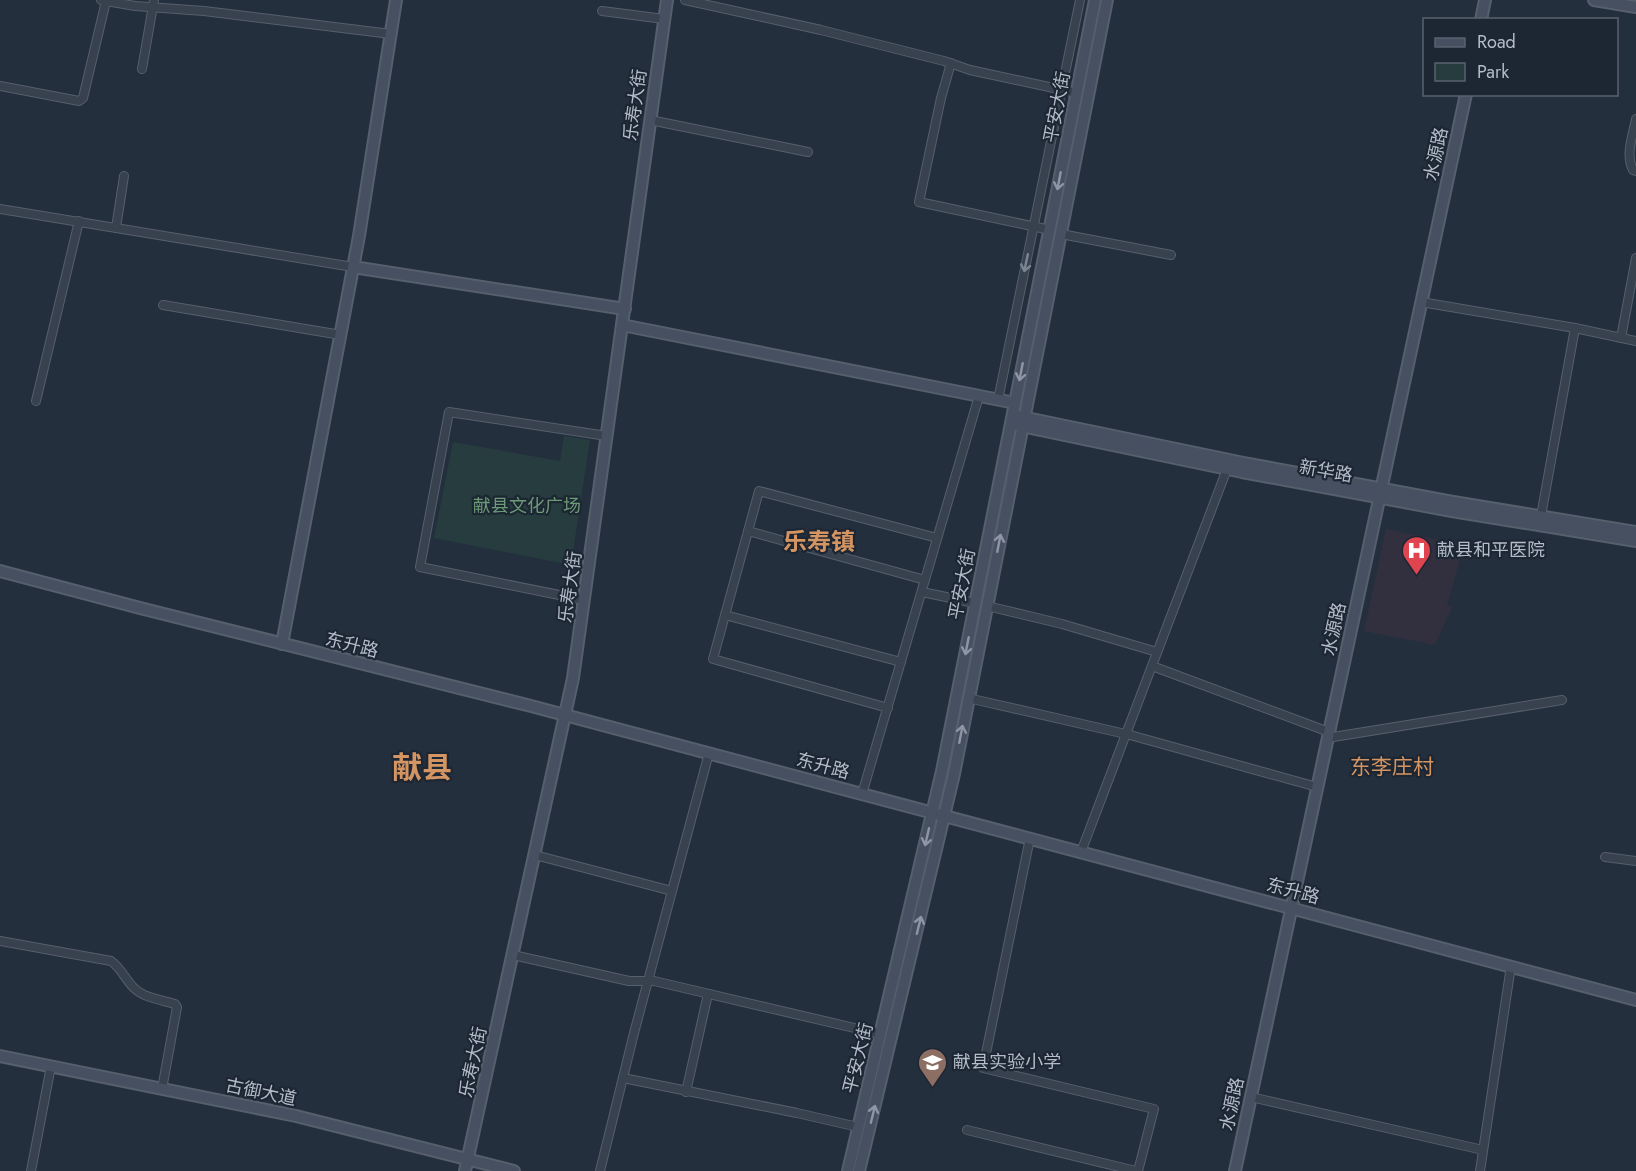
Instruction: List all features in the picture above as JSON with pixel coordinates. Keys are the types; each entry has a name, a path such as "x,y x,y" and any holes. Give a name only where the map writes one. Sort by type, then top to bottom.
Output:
{"main road":[{"path":"282,644 341,335 396,0"},
{"name":"乐寿大街","path":"465,1171 573,678 667,0"},
{"name":"平安大街","path":"860,1171 981,604 1095,0"},
{"name":"平安大街","path":"1017,417 1061,234 1107,0"},
{"path":"1481,18 1485,0"},
{"path":"1594,0 1636,7"},
{"name":"水源路","path":"1235,1171 1466,96"},
{"path":"353,267 625,309"},
{"path":"622,325 998,400 1017,417"},
{"name":"新华路","path":"1017,417 1227,469 1636,532"},
{"name":"新华路","path":"1017,417 1380,493 1636,541"},
{"name":"东升路","path":"0,571 709,753 1636,1000"},
{"name":"平安大街","path":"848,1171 880,1034 969,698 981,604"},
{"name":"古御大道","path":"0,1056 296,1116 514,1171"}],"street":[{"path":"0,86 79,101 83,98 104,0 391,34"},
{"path":"685,0 821,30 951,63 970,70 1077,93"},
{"path":"998,400 1080,0"},
{"path":"142,69 153,4"},
{"path":"602,11 664,19"},
{"path":"951,63 941,98 919,202 1050,230"},
{"path":"1636,119 1629,163 1636,171"},
{"path":"650,120 808,152"},
{"path":"116,228 124,176"},
{"path":"0,209 353,267"},
{"path":"36,401 79,221"},
{"path":"1061,234 1171,255"},
{"path":"1621,338 1636,258"},
{"path":"1421,302 1575,328 1636,341"},
{"path":"163,305 341,335"},
{"path":"1541,516 1575,328"},
{"path":"862,794 979,396"},
{"path":"584,600 420,567 449,412 607,436"},
{"path":"1081,852 1227,469"},
{"path":"888,708 713,659 759,491 937,538"},
{"path":"748,531 925,580"},
{"path":"922,592 1062,624 1157,652"},
{"path":"725,615 901,663"},
{"path":"1152,666 1328,735 1562,700"},
{"path":"969,698 1126,734 1317,787"},
{"path":"600,1171 709,753"},
{"path":"967,1130 1137,1171 1154,1110 983,1068 1030,838"},
{"path":"535,855 672,891"},
{"path":"1605,857 1636,861"},
{"path":"0,941 111,961 117,965 134,988 144,995 175,1004 177,1008 162,1089"},
{"path":"513,955 629,981 648,981 880,1034"},
{"path":"1480,1171 1511,966"},
{"path":"686,1092 708,994"},
{"path":"31,1171 51,1066"},
{"path":"623,1078 858,1127"},
{"path":"1251,1096 1483,1150"}],"shaded area":[{"name":"献县和平医院","path":"1386,529 1464,545 1447,605 1452,607 1435,645 1364,631"}],"green space":[{"name":"献县文化广场","path":"564,436 590,440 571,565 434,538 453,442 560,461"}],"place":[{"name":"献县和平医院","path":"1416,576"},
{"name":"献县实验小学","path":"932,1088"}],"district":[{"name":"乐寿镇","path":"819,541"},
{"name":"献县","path":"422,767"},
{"name":"东李庄村","path":"1392,767"}]}
